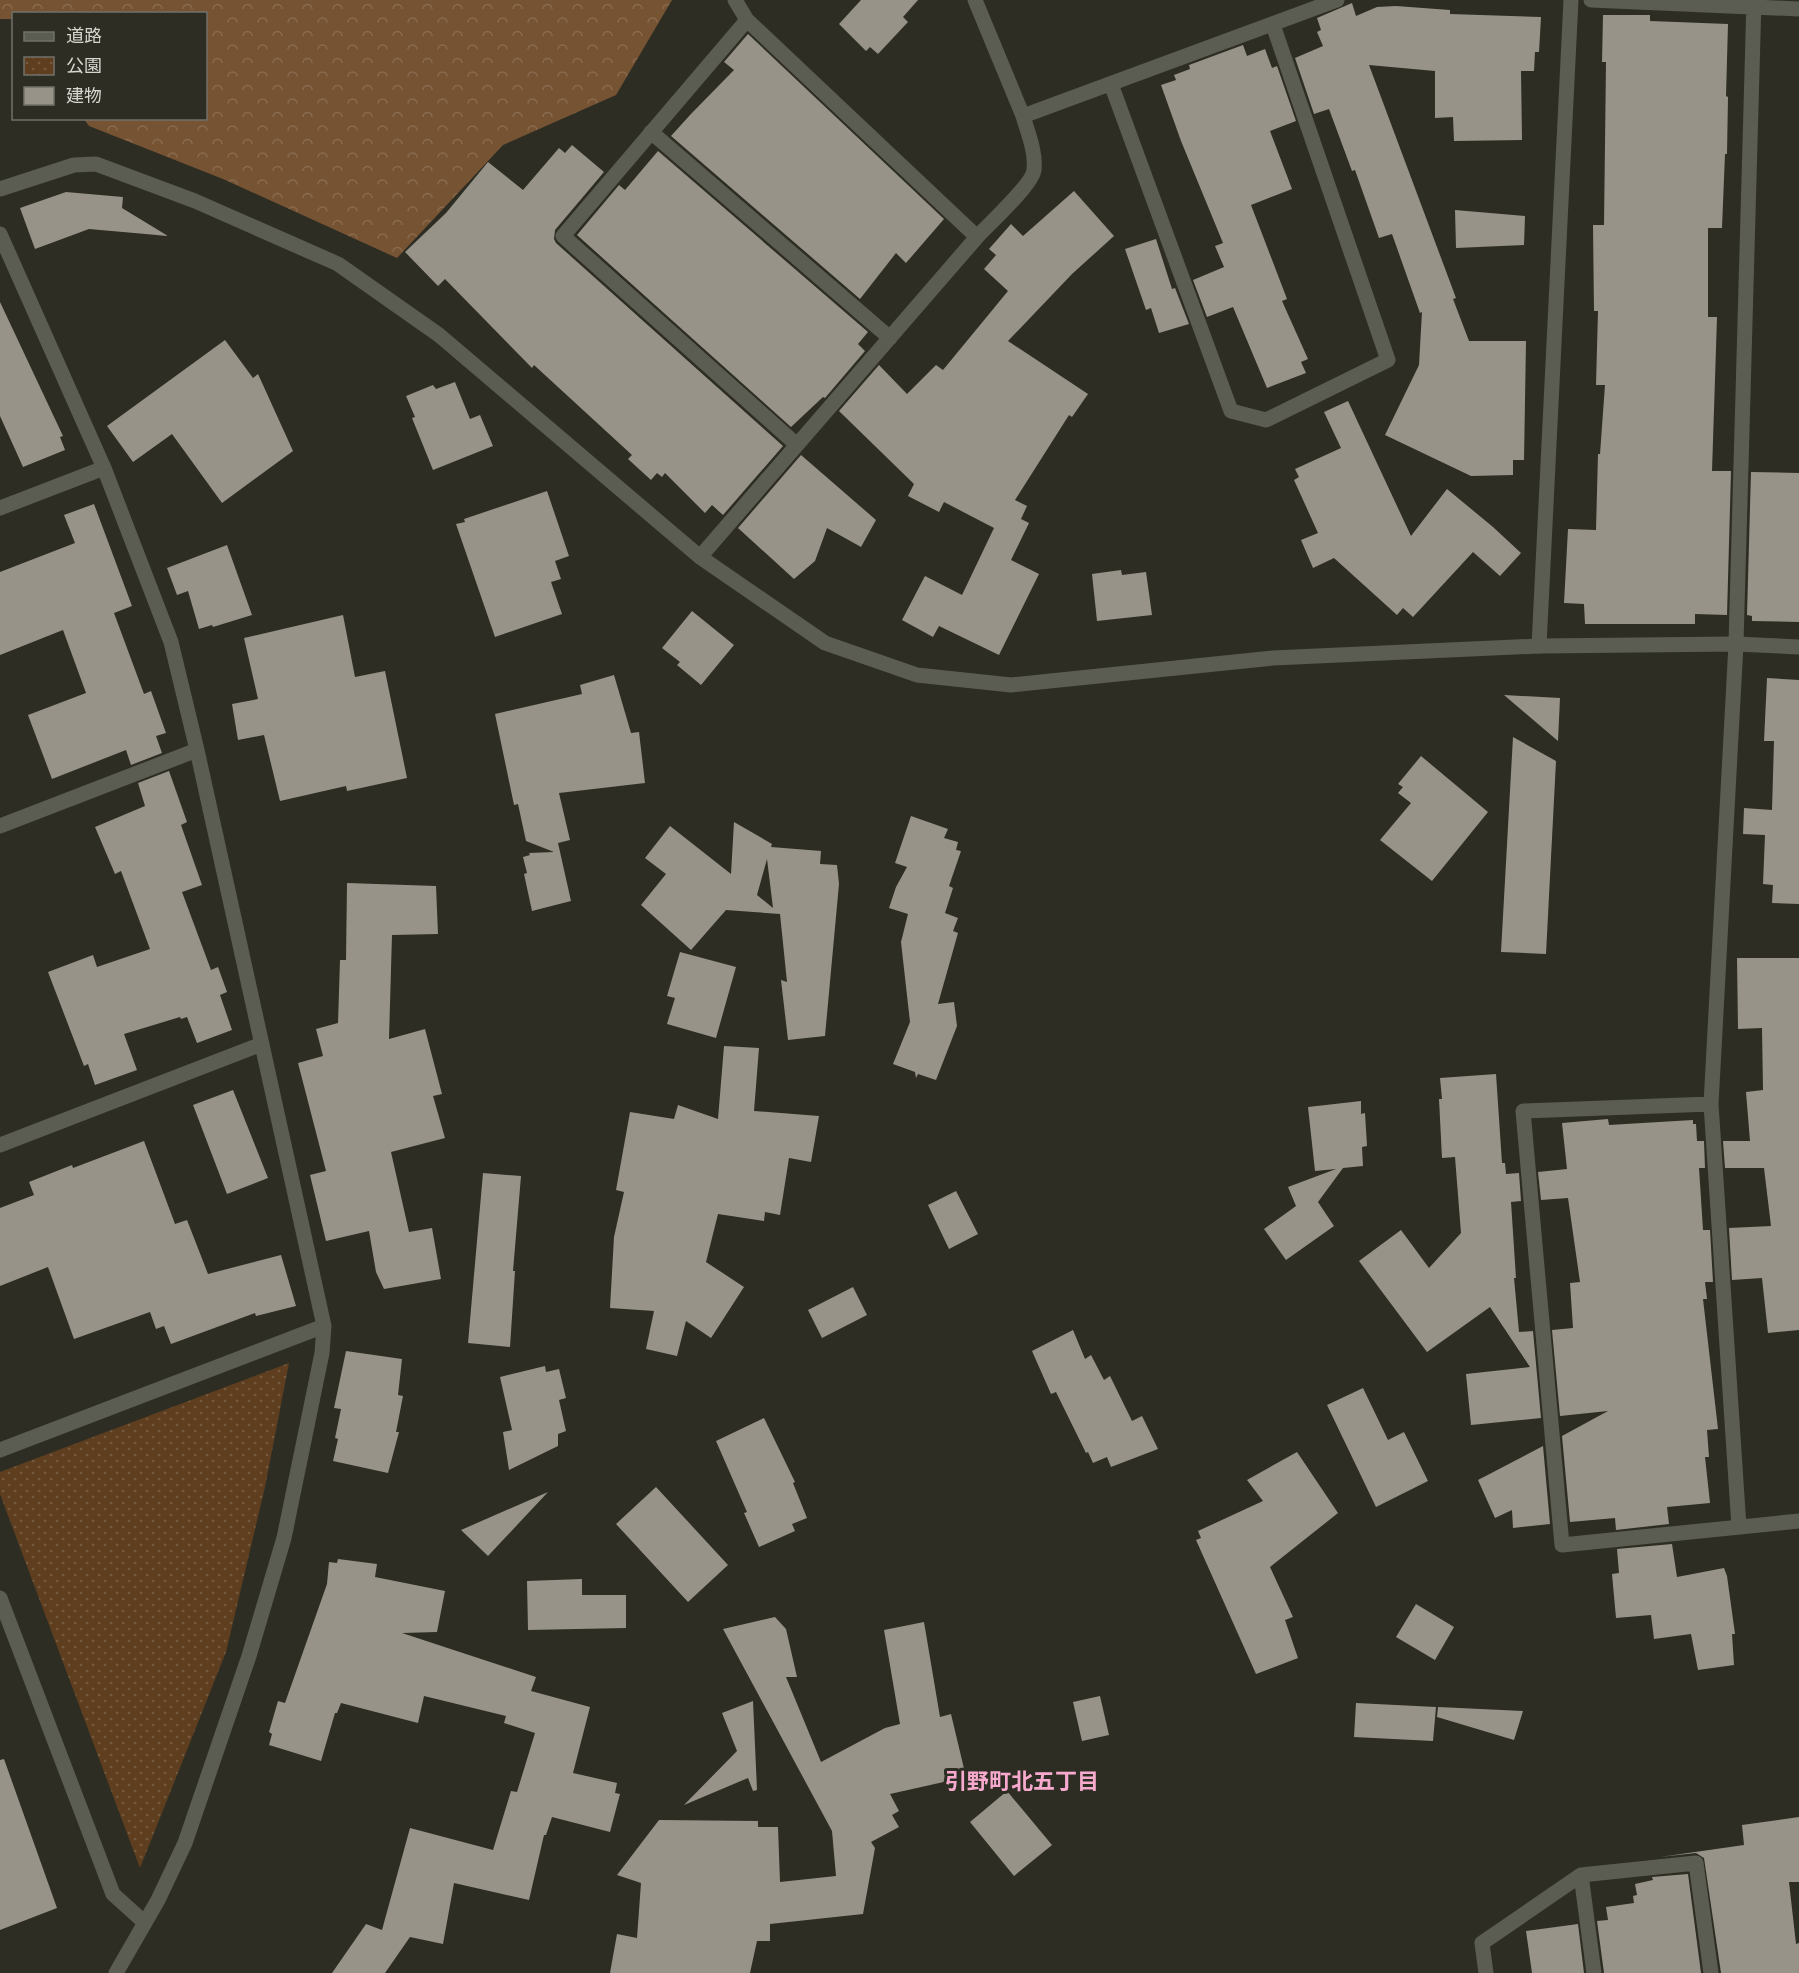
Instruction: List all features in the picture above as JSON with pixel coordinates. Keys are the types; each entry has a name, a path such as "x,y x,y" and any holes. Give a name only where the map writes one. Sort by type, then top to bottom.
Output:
{"street":[{"path":"735,0 747,20 977,237"},
{"path":"700,557 977,237 1023,190 1034,173 1033,152 1023,116 975,0"},
{"path":"1023,116 1337,0"},
{"path":"1539,646 1571,0"},
{"path":"1591,0 1754,4 1799,9"},
{"path":"1739,1527 1711,1104 1736,644 1754,4"},
{"path":"747,20 563,236 797,445"},
{"path":"1111,84 1231,411 1266,420 1388,360 1273,24"},
{"path":"651,132 890,338"},
{"path":"0,189 74,165 96,164 195,201 338,264 439,335 700,557 825,643 917,675 1011,685 1273,658 1539,646 1736,644 1799,647"},
{"path":"0,234 104,468 171,642 324,1326 322,1353 284,1538 249,1656 184,1843 158,1900 116,1973"},
{"path":"0,508 104,468"},
{"path":"0,826 197,750"},
{"path":"0,1145 262,1044"},
{"path":"1711,1104 1523,1111 1562,1545 1799,1521"},
{"path":"0,1450 324,1326"},
{"path":"0,1598 112,1894 144,1922"},
{"path":"1486,1973 1482,1943 1581,1875 1696,1863 1711,1973"},
{"path":"1581,1875 1594,1973"}],"green space":[{"path":"0,0 672,0 616,95 503,145 397,258 223,179 89,126 85,120 207,120 207,12 12,12 12,19 0,19"},
{"path":"289,1363 265,1487 226,1652 140,1868 0,1494 0,1472"}],"building":[{"path":"861,0 918,0 903,17 908,22 878,54 870,47 866,51 839,24"},
{"path":"1352,3 1356,16 1377,7 1396,6 1450,10 1450,14 1541,17 1539,52 1535,52 1534,71 1521,71 1522,140 1454,141 1453,117 1435,118 1435,71 1369,65 1456,298 1453,299 1469,341 1526,341 1524,460 1513,460 1513,475 1471,476 1385,435 1419,365 1422,312 1420,313 1392,234 1379,238 1355,170 1352,171 1329,109 1314,114 1295,58 1323,46 1317,32 1321,30 1317,18"},
{"path":"1603,15 1650,15 1650,21 1728,24 1727,154 1725,154 1722,228 1708,228 1708,317 1717,317 1712,471 1731,471 1727,615 1695,614 1695,624 1585,624 1584,604 1564,603 1568,529 1596,530 1598,454 1600,454 1605,385 1596,385 1598,311 1594,311 1593,225 1604,225 1606,62 1602,62"},
{"path":"748,34 944,219 906,263 896,253 860,299 671,136 734,70 724,62"},
{"path":"1243,45 1247,56 1265,49 1272,68 1277,66 1296,121 1270,131 1292,189 1251,205 1287,299 1282,301 1308,359 1301,362 1306,373 1267,388 1233,307 1207,317 1193,280 1224,267 1215,246 1223,243 1181,141 1161,85 1176,80 1174,75 1190,69 1189,65"},
{"path":"572,145 604,172 555,230 556,243 783,446 723,515 712,505 705,513 665,473 662,477 657,473 651,480 628,459 632,455 534,365 532,368 445,279 438,286 405,252 446,213 488,162 523,190 559,148 565,153"},
{"path":"658,151 868,332 858,344 865,351 825,398 823,397 791,427 577,235 619,185 625,190"},
{"path":"1074,191 1114,236 1072,274 1008,341 1088,394 1072,417 1069,415 1015,500 1027,506 1021,519 1029,523 1011,560 1039,574 999,655 939,626 933,637 902,620 925,576 962,595 994,528 944,502 939,512 908,496 914,484 839,411 879,365 907,394 936,365 943,370 1008,291 984,269 996,255 989,249 1011,224 1023,236"},
{"path":"66,192 123,197 122,208 168,236 89,229 35,249 20,208"},
{"path":"1455,210 1525,216 1524,245 1456,248"},
{"path":"1156,239 1172,289 1175,288 1189,324 1159,333 1151,308 1146,310 1125,249"},
{"path":"0,302 63,436 60,437 65,450 23,467 0,416"},
{"path":"225,340 253,378 258,374 293,451 222,503 172,434 133,462 107,426"},
{"path":"455,382 470,419 480,415 493,446 433,470 412,418 415,417 406,396 433,385 436,389"},
{"path":"1348,401 1411,536 1447,489 1521,553 1500,576 1473,552 1413,617 1403,608 1397,615 1334,558 1313,568 1301,540 1318,533 1294,480 1299,477 1295,469 1341,448 1324,412"},
{"path":"801,455 876,520 861,547 827,528 815,561 794,579 738,528"},
{"path":"1751,472 1799,473 1799,622 1752,621 1752,616 1747,615"},
{"path":"547,491 569,556 555,561 561,579 551,582 562,614 495,637 456,524 465,522 464,519"},
{"path":"94,504 132,606 114,613 144,694 151,691 166,733 156,736 162,753 131,765 126,750 52,779 28,715 86,693 63,630 0,655 0,572 75,543 64,515"},
{"path":"227,545 252,615 199,629 188,591 177,595 167,568"},
{"path":"1121,570 1122,575 1146,572 1152,615 1097,621 1092,574"},
{"path":"692,611 734,645 701,685 677,665 680,662 662,648"},
{"path":"343,615 355,677 385,671 407,778 347,791 346,786 280,801 264,735 238,740 232,704 258,699 244,638"},
{"path":"614,675 631,733 639,732 645,783 559,793 570,840 558,843 571,901 532,911 524,874 527,873 523,857 530,855 529,853 554,852 526,841 518,804 514,805 495,714 582,694 580,685"},
{"path":"1767,678 1799,680 1799,904 1772,903 1773,885 1763,884 1765,835 1743,834 1744,808 1772,810 1774,741 1764,741"},
{"path":"1504,695 1560,698 1558,741"},
{"path":"1513,737 1556,761 1546,954 1501,952"},
{"path":"1421,756 1488,812 1432,881 1380,840 1411,803 1398,793 1403,787 1398,784"},
{"path":"169,771 187,822 181,825 202,885 182,892 211,970 218,967 227,992 220,995 232,1030 197,1043 187,1017 181,1019 180,1017 124,1034 137,1070 95,1085 88,1064 84,1066 48,972 93,955 97,967 150,949 121,871 115,874 95,827 145,806 138,783"},
{"path":"911,816 948,829 944,838 958,842 956,850 961,851 949,886 953,888 945,913 958,918 953,931 958,933 938,1004 954,1002 957,1026 936,1080 918,1074 916,1078 915,1072 893,1064 910,1022 901,942 908,914 889,908 896,887 907,867 895,863"},
{"path":"734,822 772,844 771,847 821,851 820,864 837,865 839,884 825,1036 788,1040 781,980 787,982 780,914 726,910 691,950 641,905 666,874 645,858 670,826 731,874","holes":["767,859 773,908 757,895"]},
{"path":"347,883 436,886 438,934 392,935 389,1039 425,1029 442,1094 433,1096 445,1138 391,1152 409,1232 432,1228 441,1279 384,1289 376,1272 369,1231 326,1241 310,1175 326,1171 298,1063 323,1056 316,1029 338,1023 340,960 346,960"},
{"path":"680,952 736,967 716,1038 667,1024 675,998 667,996"},
{"path":"1737,958 1799,958 1799,1330 1768,1333 1762,1278 1732,1280 1729,1228 1771,1226 1764,1168 1725,1168 1723,1141 1750,1141 1746,1092 1763,1090 1762,1028 1738,1029"},
{"path":"724,1046 759,1048 754,1111 819,1116 811,1162 789,1158 780,1215 765,1212 764,1221 718,1214 706,1262 744,1287 711,1338 686,1321 677,1356 646,1349 654,1311 610,1308 614,1237 624,1192 616,1190 630,1112 674,1119 678,1105 718,1119"},
{"path":"1496,1074 1502,1163 1505,1163 1506,1174 1519,1173 1521,1201 1511,1202 1519,1332 1533,1331 1541,1418 1471,1425 1466,1374 1530,1367 1490,1307 1427,1352 1359,1261 1401,1230 1429,1268 1461,1233 1455,1157 1442,1158 1440,1078"},
{"path":"233,1090 268,1178 227,1194 193,1105"},
{"path":"1361,1101 1361,1114 1365,1113 1367,1146 1362,1147 1363,1166 1343,1168 1318,1202 1334,1226 1286,1260 1264,1229 1296,1206 1288,1187 1336,1169 1315,1171 1308,1107"},
{"path":"1608,1119 1609,1125 1693,1120 1693,1124 1696,1124 1697,1141 1704,1141 1705,1168 1699,1168 1703,1230 1710,1230 1713,1282 1705,1282 1707,1299 1703,1299 1718,1429 1707,1430 1709,1457 1705,1457 1710,1503 1667,1507 1669,1524 1616,1530 1615,1518 1570,1522 1562,1436 1608,1411 1560,1416 1552,1330 1573,1328 1570,1283 1580,1282 1568,1198 1541,1200 1538,1172 1567,1169 1562,1123"},
{"path":"144,1141 175,1224 187,1220 208,1274 281,1255 296,1306 256,1316 255,1313 171,1344 164,1326 156,1329 150,1312 74,1339 48,1267 0,1286 0,1208 34,1195 29,1182"},
{"path":"483,1173 521,1176 513,1271 515,1271 510,1347 468,1343"},
{"path":"956,1191 978,1234 949,1249 928,1205"},
{"path":"853,1287 867,1315 822,1338 808,1310"},
{"path":"1073,1330 1085,1359 1091,1355 1104,1380 1110,1376 1132,1421 1142,1416 1158,1449 1111,1467 1107,1457 1093,1463 1056,1392 1051,1394 1032,1351"},
{"path":"346,1351 402,1359 398,1395 403,1396 396,1432 399,1432 388,1473 333,1461 341,1409 334,1408"},
{"path":"545,1366 546,1372 559,1369 566,1398 559,1400 566,1431 558,1434 558,1446 509,1470 503,1432 512,1430 500,1377"},
{"path":"1363,1388 1388,1440 1404,1432 1428,1481 1376,1507 1327,1405"},
{"path":"764,1418 795,1482 793,1483 807,1518 792,1524 795,1531 759,1547 744,1513 747,1512 716,1441"},
{"path":"1543,1446 1550,1524 1513,1528 1512,1510 1495,1518 1478,1480"},
{"path":"1297,1452 1338,1513 1270,1567 1293,1617 1285,1620 1298,1658 1256,1674 1196,1540 1201,1538 1198,1531 1263,1501 1247,1480"},
{"path":"656,1487 728,1565 688,1602 616,1524"},
{"path":"548,1492 488,1556 461,1530"},
{"path":"1672,1544 1677,1577 1724,1568 1735,1634 1732,1634 1734,1665 1698,1670 1691,1634 1654,1639 1651,1615 1616,1618 1612,1574 1619,1573 1617,1549"},
{"path":"338,1559 377,1564 375,1577 445,1591 437,1632 402,1633 536,1677 531,1691 590,1707 573,1773 617,1783 615,1793 620,1794 610,1832 552,1817 546,1835 544,1835 529,1900 454,1883 443,1944 410,1937 385,1973 332,1973 366,1924 382,1930 410,1828 493,1850 511,1791 517,1792 535,1733 504,1723 506,1716 424,1696 418,1723 341,1703 335,1713 321,1761 269,1745 272,1734 269,1732 278,1701 285,1703 327,1584 329,1562 337,1563"},
{"path":"582,1579 582,1595 626,1595 626,1628 528,1630 527,1581"},
{"path":"1416,1604 1454,1627 1435,1660 1396,1637"},
{"path":"775,1617 786,1629 797,1677 786,1677 821,1762 885,1728 900,1724 884,1630 924,1622 940,1717 951,1714 966,1777 890,1794 899,1811 892,1815 899,1827 871,1842 875,1848 863,1914 770,1924 770,1941 757,1941 750,1973 610,1973 617,1934 637,1938 641,1883 617,1875 659,1820 758,1821 758,1827 778,1827 780,1882 836,1876 832,1831 723,1629"},
{"path":"1100,1696 1109,1735 1082,1741 1073,1702"},
{"path":"753,1701 757,1790 753,1791 748,1778 684,1805 737,1751 722,1713"},
{"path":"1356,1703 1436,1707 1433,1741 1354,1737"},
{"path":"1438,1707 1523,1711 1514,1740 1437,1717"},
{"path":"4,1759 57,1908 0,1930 0,1760"},
{"path":"1007,1791 1052,1845 1014,1876 970,1822"},
{"path":"1799,1817 1799,1882 1789,1882 1796,1944 1799,1943 1799,1973 1721,1973 1704,1858 1696,1853 1660,1857 1744,1845 1742,1825"},
{"path":"1688,1874 1701,1973 1604,1973 1597,1921 1608,1920 1606,1907 1634,1903 1633,1896 1637,1895 1635,1884 1653,1880 1652,1877"},
{"path":"1578,1924 1584,1973 1532,1973 1526,1931"}],"district":[{"name":"引野町北五丁目","path":"1022,1781"}]}
